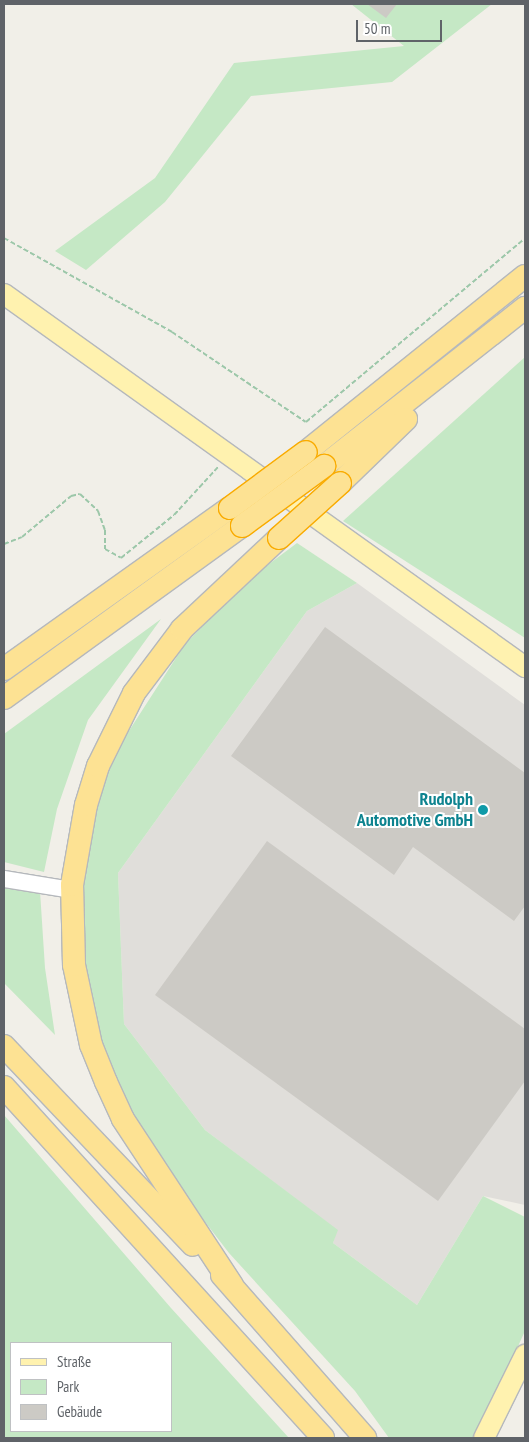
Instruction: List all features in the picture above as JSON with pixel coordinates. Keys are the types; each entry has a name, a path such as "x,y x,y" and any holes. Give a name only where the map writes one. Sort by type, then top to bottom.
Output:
{"highway":[{"path":"4,698 236,517 306,452 525,276"},
{"path":"4,669 73,620 236,517 324,466 472,353 525,308"},
{"path":"232,1285 123,1119 106,1082 81,1006 74,966 72,890 86,805 98,766 134,693 182,629 340,484 472,353"},
{"path":"4,652 73,620"},
{"path":"4,1046 232,1285 365,1438"},
{"path":"4,1087 323,1438"}],"main road":[{"path":"4,294 525,667"},
{"path":"484,1438 525,1354"}],"lane":[{"path":"4,879 72,890"}],"path":[{"path":"4,238 172,332 306,422 525,238"},
{"path":"4,544 22,538 71,496 80,494 98,511 105,530 105,549 121,558 174,515 229,454"}],"shaded area":[{"path":"357,583 525,705 525,1205 483,1196 417,1305 333,1243 337,1230 205,1130 124,1024 118,873 307,611"}],"green space":[{"path":"351,4 492,4 392,82 251,96 165,202 86,270 55,251 155,178 234,63 404,46"},
{"path":"525,357 525,638 343,521"},
{"path":"297,543 357,583 307,611 118,873 124,1024 205,1130 338,1230 333,1243 417,1305 483,1196 525,1217 525,1331 476,1438 389,1438 355,1391 229,1253 145,1144 103,1062 75,911 87,834 114,754 185,644 249,579"},
{"path":"161,619 88,720 57,809 44,872 4,862 4,734"},
{"path":"4,886 40,891 45,968 55,1035 4,983"},
{"path":"4,1115 171,1308 289,1438 4,1438"}],"building":[{"path":"367,4 397,4 386,18"},
{"path":"325,627 525,773 525,906 514,921 413,847 394,875 231,756"},
{"path":"267,841 525,1029 525,1081 438,1201 155,995"}],"place":[{"name":"Rudolph Automotive GmbH","path":"483,810"}]}
